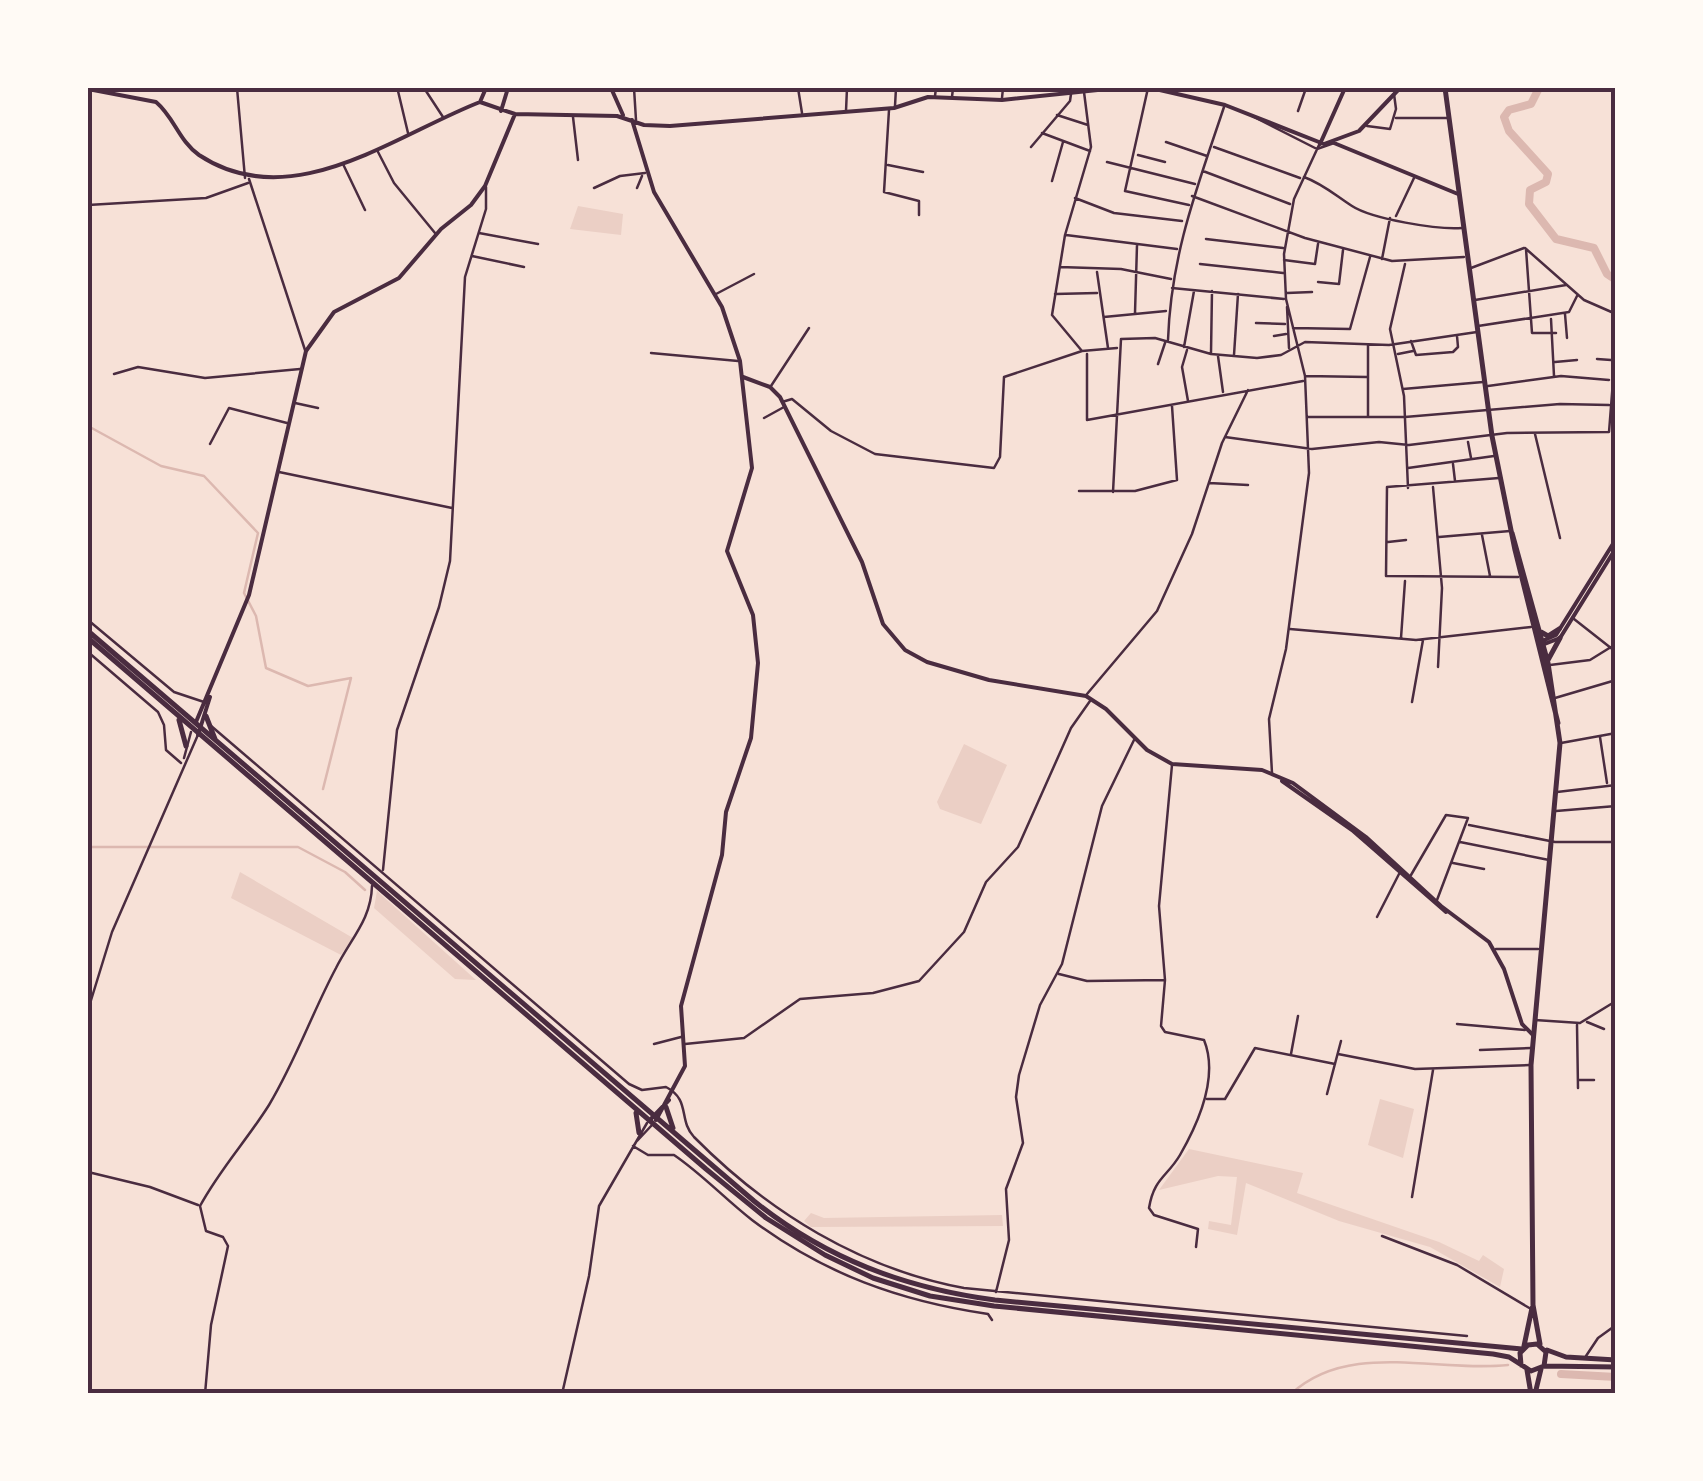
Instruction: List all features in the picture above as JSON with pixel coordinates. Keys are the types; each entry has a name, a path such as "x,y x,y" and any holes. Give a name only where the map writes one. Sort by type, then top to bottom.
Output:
{"main road":[{"path":"1446,88 1492,436 1559,724"},
{"path":"1537,628 1546,636 1559,629"},
{"path":"88,635 195,733 628,1103 784,1232 852,1269 911,1290 994,1306 1500,1355 1524,1367 1616,1364"},
{"path":"88,635 201,725 754,1201 810,1241 875,1272 931,1290 1106,1312 1543,1347 1566,1357 1616,1364"},
{"path":"1548,664 1560,638"},
{"path":"1533,1394 1543,1367 1543,1347 1533,1307 1531,1065 1560,743 1555,698 1540,644"},
{"path":"201,725 206,716"},
{"path":"178,717 186,746"},
{"path":"628,1103 640,1119 639,1133"},
{"path":"668,1104 678,1134"},
{"path":"1533,1307 1523,1348 1524,1367 1533,1394"}],"street":[{"path":"88,88 156,102 190,148 248,180"},
{"path":"238,88 248,180 306,351"},
{"path":"424,88 444,118"},
{"path":"88,205 206,198 248,180 316,173 480,102 486,88"},
{"path":"501,111 508,88"},
{"path":"611,88 624,117"},
{"path":"634,88 634,121 644,173 715,295 740,361 751,428 752,473 726,548 755,624 758,664 753,726 726,812 722,856 686,983 681,1037 686,1064 668,1104 634,1144"},
{"path":"798,88 802,113"},
{"path":"846,88 846,112"},
{"path":"896,88 884,193 919,202 919,215"},
{"path":"935,98 936,88"},
{"path":"952,98 953,88"},
{"path":"972,99 974,88"},
{"path":"1002,100 1003,88"},
{"path":"1032,88 1032,98"},
{"path":"480,102 515,114 624,117 670,126 892,108 935,98 1002,100 1117,88"},
{"path":"1189,205 1126,193 1150,88 1252,115 1318,146 1334,143 1365,125 1400,88"},
{"path":"1263,88 1278,88"},
{"path":"1289,88 1318,88"},
{"path":"1272,773 1269,722 1307,507 1305,378 1286,299 1284,248 1292,204 1345,88"},
{"path":"1298,112 1306,89"},
{"path":"1084,90 1090,151 1058,267 1053,321 1085,352 1085,418 1305,378 1368,377"},
{"path":"398,91 400,118 408,135"},
{"path":"1031,147 1070,102 1071,92"},
{"path":"1365,125 1388,131 1394,118 1394,94"},
{"path":"1158,364 1166,342 1172,279 1184,221 1224,106"},
{"path":"206,716 249,595 306,351 334,312 399,278 436,234 467,209 485,186 515,114"},
{"path":"573,115 578,160"},
{"path":"1057,115 1089,126"},
{"path":"1394,118 1449,117"},
{"path":"1041,133 1090,151"},
{"path":"1052,181 1064,141"},
{"path":"1166,142 1208,156"},
{"path":"1334,143 1458,194"},
{"path":"1211,146 1332,190 1355,208 1462,228"},
{"path":"376,149 394,183 436,234"},
{"path":"1136,154 1165,162"},
{"path":"1107,162 1197,184"},
{"path":"342,163 365,210"},
{"path":"886,165 922,172"},
{"path":"1202,171 1292,204"},
{"path":"594,188 620,176 644,173"},
{"path":"637,188 644,173"},
{"path":"1396,218 1416,175"},
{"path":"382,872 397,730 444,594 455,508 456,391 470,256 488,204 485,186"},
{"path":"1192,196 1287,232 1382,259 1405,263 1466,257"},
{"path":"1075,198 1112,212 1184,221"},
{"path":"1382,259 1390,217"},
{"path":"478,233 538,244"},
{"path":"1065,235 1179,250"},
{"path":"1206,239 1284,248"},
{"path":"1284,260 1315,264 1318,242"},
{"path":"1135,313 1137,244"},
{"path":"1318,282 1339,284 1344,248"},
{"path":"1468,269 1526,248"},
{"path":"1526,248 1578,294 1616,314"},
{"path":"1526,248 1533,334 1554,333"},
{"path":"1293,328 1350,329 1370,255"},
{"path":"470,256 524,267"},
{"path":"1405,263 1390,329 1403,389 1408,489"},
{"path":"1200,264 1284,273"},
{"path":"1058,267 1097,268 1172,279"},
{"path":"1097,268 1109,349"},
{"path":"715,295 754,274"},
{"path":"1474,300 1568,285"},
{"path":"1171,288 1286,299"},
{"path":"1188,401 1182,367 1194,290"},
{"path":"1211,354 1212,292"},
{"path":"1285,292 1312,292"},
{"path":"1054,294 1099,293"},
{"path":"1234,356 1238,294"},
{"path":"1113,492 1121,339 1166,342 1218,356 1272,358 1298,345 1393,344 1551,316 1572,310 1578,294"},
{"path":"1288,307 1285,324 1290,352"},
{"path":"1103,318 1168,311"},
{"path":"1565,313 1567,338"},
{"path":"1551,316 1554,377"},
{"path":"1256,322 1285,324"},
{"path":"770,387 809,328"},
{"path":"1274,336 1286,334"},
{"path":"1411,340 1413,351 1419,356 1456,352 1456,334"},
{"path":"1225,437 1308,449 1534,433 1610,432 1616,343"},
{"path":"1368,344 1368,417"},
{"path":"764,418 792,398 831,431 880,456 995,468 1002,434 1004,377 1085,352 1119,348"},
{"path":"1396,354 1413,351"},
{"path":"651,353 740,361"},
{"path":"1218,356 1224,394"},
{"path":"1597,359 1612,360"},
{"path":"1554,362 1577,360"},
{"path":"114,374 138,367 204,378 300,369"},
{"path":"743,377 770,387 784,404 859,555 881,620 899,644 927,662 988,680 1089,697 1135,739 1172,764 1272,773 1352,830 1426,899 1452,914"},
{"path":"1403,389 1554,377 1612,378"},
{"path":"684,1044 748,1036 800,999 873,994 919,981 964,932 986,882 1018,847 1071,728 1089,697 1158,611 1192,534 1225,437 1248,390"},
{"path":"293,402 318,408"},
{"path":"1080,491 1113,492 1177,480 1172,404"},
{"path":"1306,418 1405,417 1610,405"},
{"path":"210,444 229,408 288,423"},
{"path":"1534,433 1560,538"},
{"path":"1467,440 1472,460"},
{"path":"1406,468 1496,456"},
{"path":"1453,463 1456,483"},
{"path":"277,472 455,508"},
{"path":"1500,478 1386,488 1386,578 1523,577"},
{"path":"1208,483 1248,485"},
{"path":"1433,486 1442,579 1438,667"},
{"path":"1438,537 1512,532"},
{"path":"1482,533 1490,578"},
{"path":"1540,644 1559,629 1616,539"},
{"path":"1387,542 1406,540"},
{"path":"1540,644 1560,638 1616,548"},
{"path":"1401,640 1405,580"},
{"path":"1572,618 1616,652"},
{"path":"88,620 174,692 206,702"},
{"path":"1288,629 1423,640 1537,628"},
{"path":"1412,702 1423,640"},
{"path":"1548,664 1592,660 1611,647"},
{"path":"88,652 158,712 164,725 166,750 183,762"},
{"path":"1555,698 1616,680"},
{"path":"183,762 186,746 201,725 210,696"},
{"path":"201,725 216,726 629,1084 642,1090 663,1086 674,1092 685,1104 688,1130 698,1140 819,1235 906,1274 996,1292 1467,1336"},
{"path":"88,1010 112,932 195,733"},
{"path":"1560,743 1616,733"},
{"path":"1600,736 1607,786"},
{"path":"996,1292 1009,1240 1006,1190 1022,1143 1016,1094 1019,1075 1040,1004 1058,974 1100,814 1135,739"},
{"path":"1172,764 1159,906 1165,980 1161,1028 1205,1042 1206,1098 1179,1156 1157,1179 1149,1204 1154,1215 1198,1229 1196,1247"},
{"path":"1279,778 1354,827 1495,949 1525,1030"},
{"path":"1557,792 1616,785"},
{"path":"1555,811 1616,806"},
{"path":"1410,878 1446,815 1466,818 1468,825 1436,901"},
{"path":"1468,825 1552,841 1616,842"},
{"path":"1462,836 1466,843"},
{"path":"1460,842 1551,861"},
{"path":"1452,862 1484,869"},
{"path":"1377,917 1400,874"},
{"path":"206,1394 211,1324 228,1246 223,1237 206,1232 200,1206 229,1156 269,1104 304,1042 313,1010 370,910 373,883"},
{"path":"1495,949 1542,950"},
{"path":"1058,974 1087,980 1165,980"},
{"path":"1535,1020 1586,1022 1616,1001"},
{"path":"1290,1056 1298,1016"},
{"path":"1586,1022 1604,1029"},
{"path":"1457,1024 1525,1030 1534,1036"},
{"path":"1577,1024 1578,1088"},
{"path":"654,1044 681,1037"},
{"path":"1327,1094 1341,1041"},
{"path":"1480,1050 1532,1048"},
{"path":"1206,1098 1226,1098 1252,1049 1335,1064"},
{"path":"1338,1054 1405,1068 1531,1065"},
{"path":"1412,1197 1433,1068"},
{"path":"1578,1080 1594,1080"},
{"path":"562,1394 589,1276 599,1206 639,1133 651,1122"},
{"path":"634,1144 648,1155 674,1155 748,1216 824,1266 886,1292 988,1314 992,1320"},
{"path":"88,1172 150,1186 200,1206"},
{"path":"1382,1236 1457,1265 1533,1307"},
{"path":"1586,1358 1594,1342 1616,1326"}],"shaded area":[{"path":"578,206 623,214 621,235 570,229"},
{"path":"964,744 1007,765 981,824 940,809 937,802"},
{"path":"240,872 353,938 341,955 231,898"},
{"path":"377,891 476,980 455,979 374,908"},
{"path":"1380,1099 1414,1109 1403,1158 1368,1145"},
{"path":"1189,1149 1303,1173 1297,1193 1439,1242 1479,1261 1483,1255 1504,1269 1500,1287 1430,1247 1339,1221 1246,1183 1237,1235 1208,1229 1209,1221 1231,1225 1237,1177 1218,1176 1159,1190"},
{"path":"811,1213 824,1218 1002,1215 1003,1226 811,1227 804,1221"}],"waterway":[{"path":"1539,88 1531,104 1509,110 1504,117 1509,131 1548,174 1546,182 1530,190 1529,204 1556,239 1594,248 1607,274 1616,280"},
{"path":"88,426 161,466 204,476 258,533 244,593 256,616 266,668 308,686 351,678 323,789"},
{"path":"88,847 298,847 345,872 365,890"},
{"path":"1291,1394 1314,1378 1366,1363 1508,1365"},
{"path":"1561,1374 1616,1377"}]}
